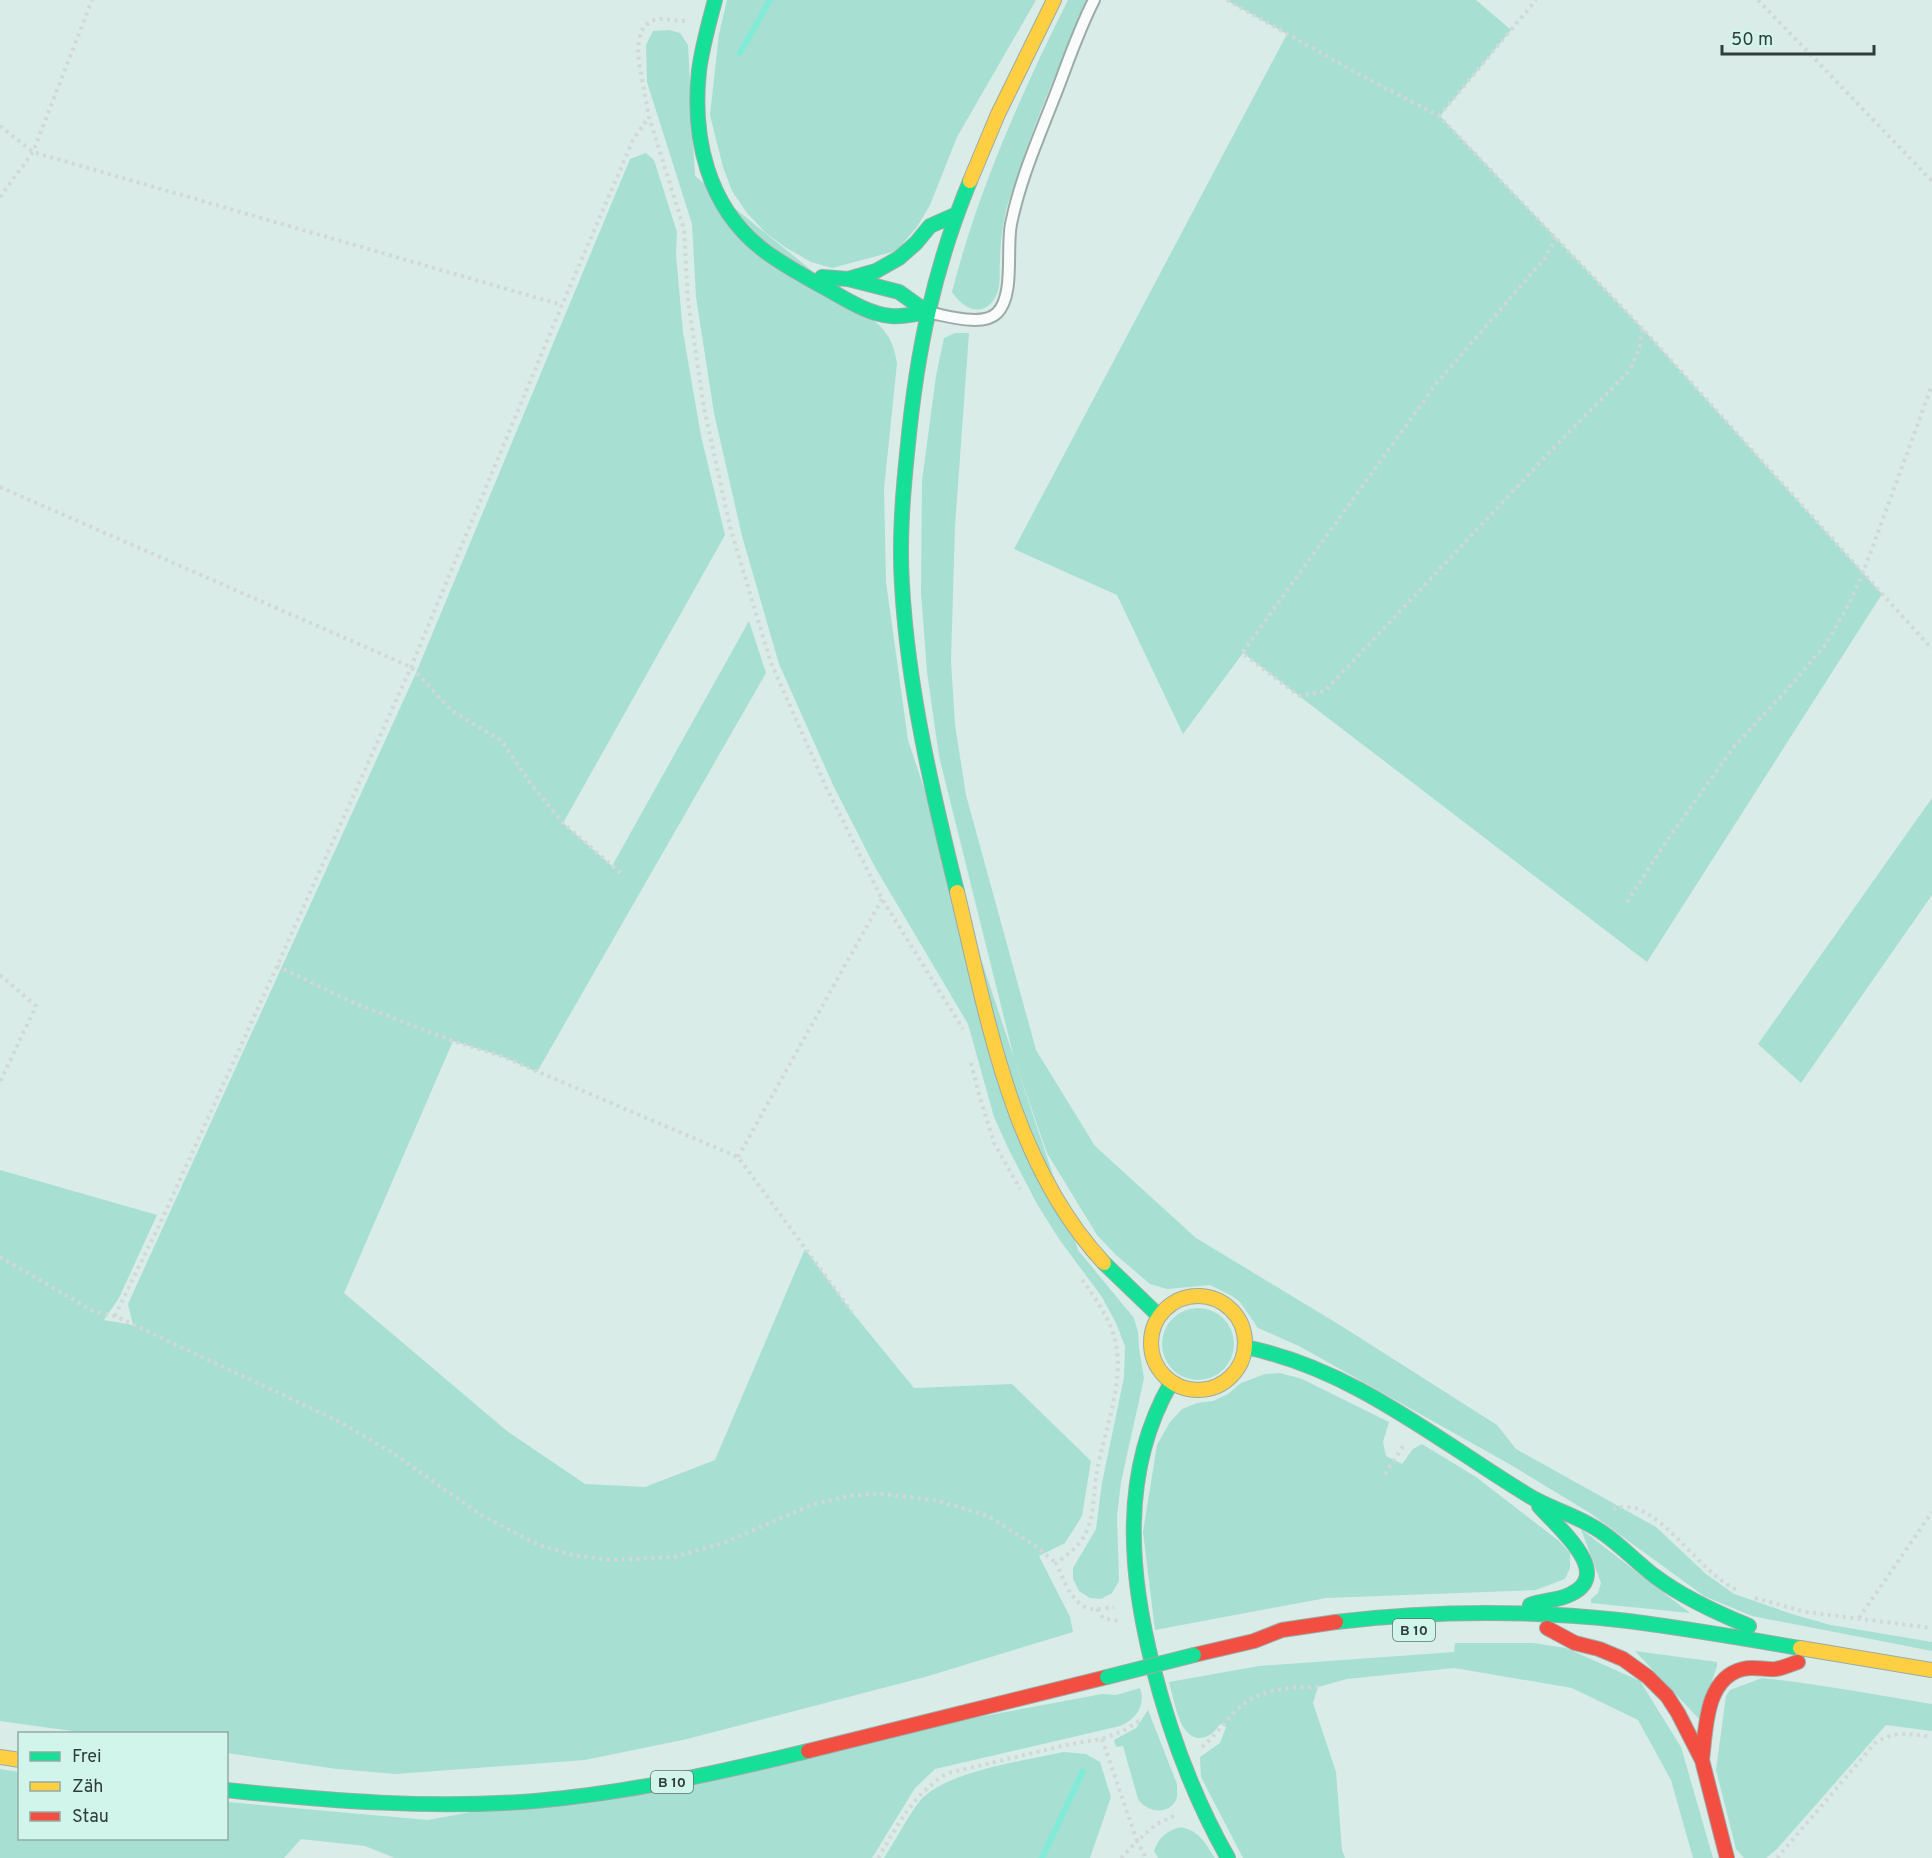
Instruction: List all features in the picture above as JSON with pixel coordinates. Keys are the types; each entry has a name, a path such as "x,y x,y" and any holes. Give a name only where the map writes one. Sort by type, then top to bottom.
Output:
{"main road":[{"path":"715,0 699,69 698,130 707,172 732,221 753,243 796,274 858,304 889,316 927,312"},
{"path":"1054,0 1006,94 957,214 927,312 914,388 904,488 903,599 926,760 1002,1074 1024,1135 1069,1220 1114,1273 1159,1316"},
{"path":"848,279 876,271 899,258 930,226 957,214"},
{"path":"796,274 848,279 899,292 927,312"},
{"path":"1190,1296 1202,1296 1225,1304 1234,1313 1245,1335 1245,1347 1243,1358 1232,1377 1213,1388 1191,1390 1171,1383 1158,1369 1151,1352 1150,1339 1159,1316 1168,1307 1190,1296"},
{"path":"1245,1347 1288,1356 1359,1389 1530,1496 1579,1517 1599,1529 1656,1576 1691,1600 1720,1615 1756,1628 1772,1643"},
{"path":"1171,1383 1162,1398 1150,1428 1134,1488 1132,1562 1138,1603 1159,1692 1180,1758 1198,1804 1228,1858"},
{"path":"1512,1613 1538,1601 1561,1598 1575,1593 1584,1585 1587,1574 1585,1559 1580,1550 1530,1496"},
{"name":"B 10","path":"228,1790 303,1798 429,1805 503,1803 579,1797 743,1768 1254,1641 1282,1630 1403,1616 1512,1613 1618,1620 1693,1630 1932,1670"},
{"path":"1582,1631 1542,1628 1575,1643 1599,1649 1623,1659 1648,1677 1667,1696 1702,1760 1727,1858"},
{"name":"B 10","path":"1254,1641 1281,1643 1312,1639"},
{"path":"1677,1641 1803,1663 1776,1669 1742,1669 1727,1676 1718,1686 1711,1701 1702,1760"},
{"path":"0,1757 18,1760"}],"lane":[{"path":"927,312 982,321 998,312 1005,300 1011,226 1018,196 1033,151 1094,0"}],"path":[{"path":"0,197 33,152 92,0"},
{"path":"1227,0 1353,71 1439,116 1642,329 1932,649"},
{"path":"1439,116 1536,0"},
{"path":"1758,0 1932,181"},
{"path":"708,30 687,21 660,19 650,21 641,31 638,47 649,117 684,229 688,300 704,408 730,527 771,663 826,787 882,899 963,1030"},
{"path":"115,1316 168,1206 411,667 633,140 649,117"},
{"path":"0,126 33,152 562,305"},
{"path":"1556,237 1545,258 1436,384 1242,653 1299,696 1325,691 1630,370 1639,349 1642,329"},
{"path":"1628,902 1668,839 1732,748 1793,684 1826,644 1849,604 1863,573 1932,385"},
{"path":"0,487 411,667 453,711 502,741 528,780 563,823 623,875"},
{"path":"738,1157 882,899"},
{"path":"277,966 354,1003 453,1041 501,1056 738,1157 852,1312"},
{"path":"0,975 36,1006 0,1082"},
{"path":"969,1052 994,1143 1023,1195"},
{"path":"0,1257 93,1311 115,1316 336,1420 393,1453 482,1515 539,1545 573,1555 611,1560 674,1557 723,1543 814,1504 855,1495 882,1494 935,1500 988,1516 1037,1546 1056,1563 1070,1592 1086,1607 1097,1609 1138,1603"},
{"path":"1056,1563 1077,1546 1090,1522 1097,1470 1110,1416 1118,1362 1116,1343 1109,1323 1079,1275"},
{"path":"1385,1474 1417,1424"},
{"path":"1599,1529 1616,1507 1634,1508 1657,1520 1707,1568 1734,1589 1744,1593"},
{"path":"1859,1618 1932,1512"},
{"path":"1754,1598 1806,1612 1932,1628"},
{"path":"1221,1728 1242,1706 1263,1694 1285,1687 1318,1687"},
{"path":"1777,1858 1875,1743 1886,1736 1904,1733 1932,1737"},
{"path":"878,1858 915,1799 931,1784 948,1773 1060,1746 1102,1739 1137,1841 1146,1858"},
{"path":"1121,1858 1155,1825 1198,1804"}],"green space":[{"path":"727,0 1036,0 957,137 930,205 917,227 896,251 832,268 811,262 766,233 747,213 732,191 723,167 710,115 719,34"},
{"path":"1068,0 1088,0 1026,149 1008,204 1001,238 998,292 988,306 977,310 966,306 952,292 963,254 974,217 1002,143"},
{"path":"1226,0 1476,0 1511,30 1440,116 1643,329 1882,594 1647,962 1243,653 1183,734 1117,595 1014,549 1287,34"},
{"path":"669,30 680,33 688,45 695,176 879,325 889,338 895,352 897,363 884,489 886,582 908,740 1078,1250 1134,1318 1138,1332 1144,1378 1121,1482 1117,1516 1119,1581 1112,1593 1101,1599 1090,1598 1079,1591 1073,1579 1073,1568 1096,1529 1102,1483 1124,1377 1125,1346 1102,1297 1059,1239 1037,1204 1009,1150 994,1117 968,1024 875,867 834,787 779,664 742,536 714,413 696,297 692,224 647,82 646,45 653,31"},
{"path":"646,153 654,160 677,232 676,255 683,332 701,436 725,535 563,823 612,866 749,621 766,673 537,1072 501,1056 453,1041 344,1293 507,1431 585,1484 645,1487 715,1460 805,1249 852,1312 914,1388 1012,1384 1091,1461 1082,1516 1065,1543 1039,1556 1070,1617 1073,1632 925,1677 687,1739 585,1760 396,1774 337,1769 228,1753 228,1732 79,1732 0,1721 0,1170 157,1215 119,1298 104,1320 133,1325 128,1304 416,673 630,159"},
{"path":"955,333 969,333 955,526 951,661 955,725 966,795 1036,1050 1095,1146 1196,1238 1343,1327 1497,1425 1516,1449 1656,1527 1706,1574 1734,1594 1831,1625 1932,1642 1932,1651 1752,1616 1704,1596 1590,1513 1511,1465 1299,1346 1258,1328 1240,1302 1232,1296 1210,1285 1167,1289 1150,1284 1097,1235 1047,1153 1014,1058 939,756 927,672 921,593 922,481 936,376 944,338"},
{"path":"1932,798 1932,895 1801,1083 1758,1044"},
{"path":"1198,1308 1218,1314 1228,1324 1234,1344 1228,1364 1218,1374 1198,1380 1178,1374 1168,1364 1162,1344 1168,1324 1178,1314"},
{"path":"1280,1373 1302,1379 1389,1422 1383,1442 1386,1456 1402,1464 1413,1449 1422,1444 1476,1477 1559,1541 1570,1553 1570,1568 1565,1579 1536,1590 1326,1598 1155,1630 1143,1532 1157,1445 1170,1422 1182,1409 1197,1403 1213,1401 1228,1394 1241,1383 1265,1374"},
{"path":"1581,1529 1690,1613 1591,1603 1601,1583"},
{"path":"1455,1643 1533,1643 1566,1648 1640,1681 1681,1747 1713,1858 1693,1858 1671,1780 1638,1720 1572,1688 1454,1668 1347,1679 1318,1687 1313,1703 1336,1772 1342,1850 1345,1858 1243,1858 1201,1777 1200,1757 1220,1743 1226,1727 1220,1724 1206,1737 1191,1736 1182,1725 1169,1682 1259,1666 1454,1652"},
{"path":"1635,1651 1717,1662 1699,1719"},
{"path":"1762,1678 1932,1704 1932,1731 1886,1725 1777,1849 1766,1858 1744,1858 1736,1849 1716,1770 1726,1696 1730,1690"},
{"path":"1140,1688 1142,1695 1141,1706 1135,1716 1120,1726 935,1769 915,1788 872,1858 395,1858 365,1846 301,1839 284,1858 0,1858 0,1769 18,1772 18,1840 228,1840 228,1802 428,1820 1102,1694 1116,1695"},
{"path":"1148,1710 1177,1784 1176,1800 1163,1810 1146,1807 1138,1799 1123,1746 1116,1747 1114,1740 1136,1728"},
{"path":"1063,1752 1086,1754 1100,1762 1111,1797 1090,1858 884,1858 914,1809 931,1791 965,1775"},
{"path":"1181,1827 1198,1835 1215,1858 1158,1858 1154,1851 1158,1842 1171,1830"}],"waterway":[{"path":"740,53 770,0"},
{"path":"1042,1858 1083,1771"}],"traffic: fast":[{"path":"715,0 699,71 698,121 707,169 728,212 743,232 762,249 854,304 872,312 891,316 927,312"},
{"path":"957,892 930,778 915,701 905,624 901,532 912,410 922,343 946,246 970,181"},
{"path":"848,279 876,271 899,258 930,226 957,214"},
{"path":"822,277 848,279 899,292 927,312"},
{"path":"1104,1263 1159,1316"},
{"path":"1245,1347 1284,1357 1357,1388 1526,1494 1600,1531 1649,1572 1678,1592 1749,1626"},
{"path":"1171,1383 1155,1417 1143,1451 1137,1487 1134,1523 1139,1595 1153,1667 1175,1741 1204,1812 1228,1858"},
{"path":"1530,1605 1571,1594 1583,1585 1587,1574 1585,1562 1578,1550 1539,1506"},
{"path":"1336,1622 1442,1614 1513,1613 1642,1623 1800,1648"},
{"path":"1107,1677 1194,1655"},
{"path":"228,1790 380,1803 458,1804 535,1801 604,1793 673,1781 808,1751"}],"traffic: slow":[{"path":"970,181 998,114 1054,0"},
{"path":"957,892 993,1039 1007,1088 1025,1135 1046,1181 1072,1224 1104,1263"},
{"path":"1198,1296 1216,1299 1231,1310 1242,1325 1245,1343 1242,1361 1231,1376 1216,1387 1198,1390 1180,1387 1165,1376 1154,1361 1151,1343 1154,1325 1165,1310 1180,1299 1198,1296"},
{"path":"1800,1648 1932,1670"},
{"path":"0,1757 18,1760"}],"traffic: jam":[{"path":"1194,1655 1254,1641 1282,1630 1336,1622"},
{"path":"1547,1628 1575,1643 1599,1649 1623,1659 1648,1677 1667,1696 1702,1760 1727,1858"},
{"path":"1702,1760 1710,1706 1721,1683 1730,1674 1743,1669 1776,1669 1798,1662"},
{"path":"808,1751 1107,1677"}]}
